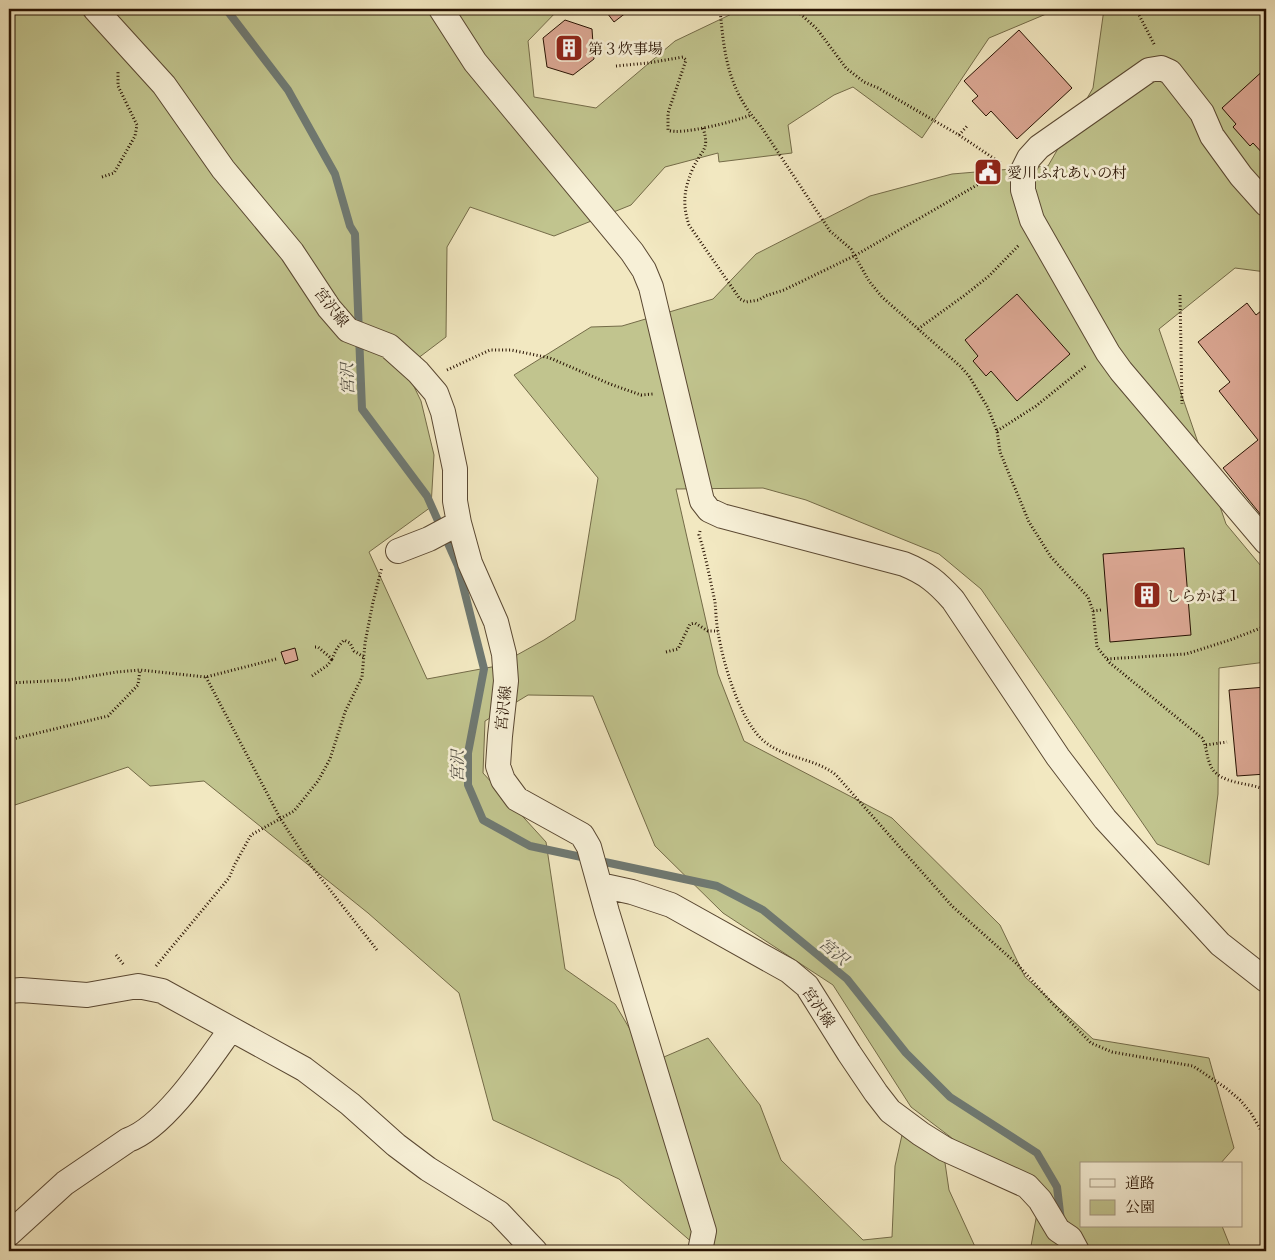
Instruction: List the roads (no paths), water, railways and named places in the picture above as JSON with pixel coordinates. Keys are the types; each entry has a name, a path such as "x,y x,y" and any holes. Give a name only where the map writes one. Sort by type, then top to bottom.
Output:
{"street":[{"name":"宮沢線","path":"94,9 135,51 169,92 223,169 292,252 329,308 348,330 390,346 418,372 436,393 443,412 455,469 455,501 459,523 470,563 496,622 504,654 506,681 498,766 504,780 517,799 582,834 589,847 600,885 632,892 671,905 789,971 807,986 849,1053 890,1111 945,1149 1027,1186 1040,1200 1058,1230 1070,1238 1077,1251"},
{"path":"441,9 475,62 632,252 644,270 651,288 702,502 709,510 722,516 904,564 920,570 939,583 1058,757 1106,819 1220,944 1266,980"},
{"path":"1266,204 1240,176 1212,136 1202,112 1190,96 1170,72 1161,68 1149,70 1039,147 1015,169 1036,228 1108,353 1266,542"},
{"path":"398,551 429,539 459,523"},
{"path":"600,885 606,912 704,1231 700,1251"},
{"path":"9,990 87,996 138,986 162,991 304,1069 350,1104 396,1145 428,1169 499,1213 534,1251"},
{"path":"9,1234 65,1184 128,1140 135,1138 163,1115 190,1086 232,1029"}],"waterway":[{"name":"宮沢","path":"226,9 288,90 335,174 350,226 355,234 362,409 427,496 458,566 484,669 468,753 468,785 483,820 530,846 717,886 763,910 847,979 906,1053 950,1097 1037,1153 1057,1187 1061,1221"}],"place":[{"name":"第３炊事場","path":"569,48"},
{"name":"愛川ふれあいの村","path":"988,172"},
{"name":"しらかば１","path":"1147,595"}]}
